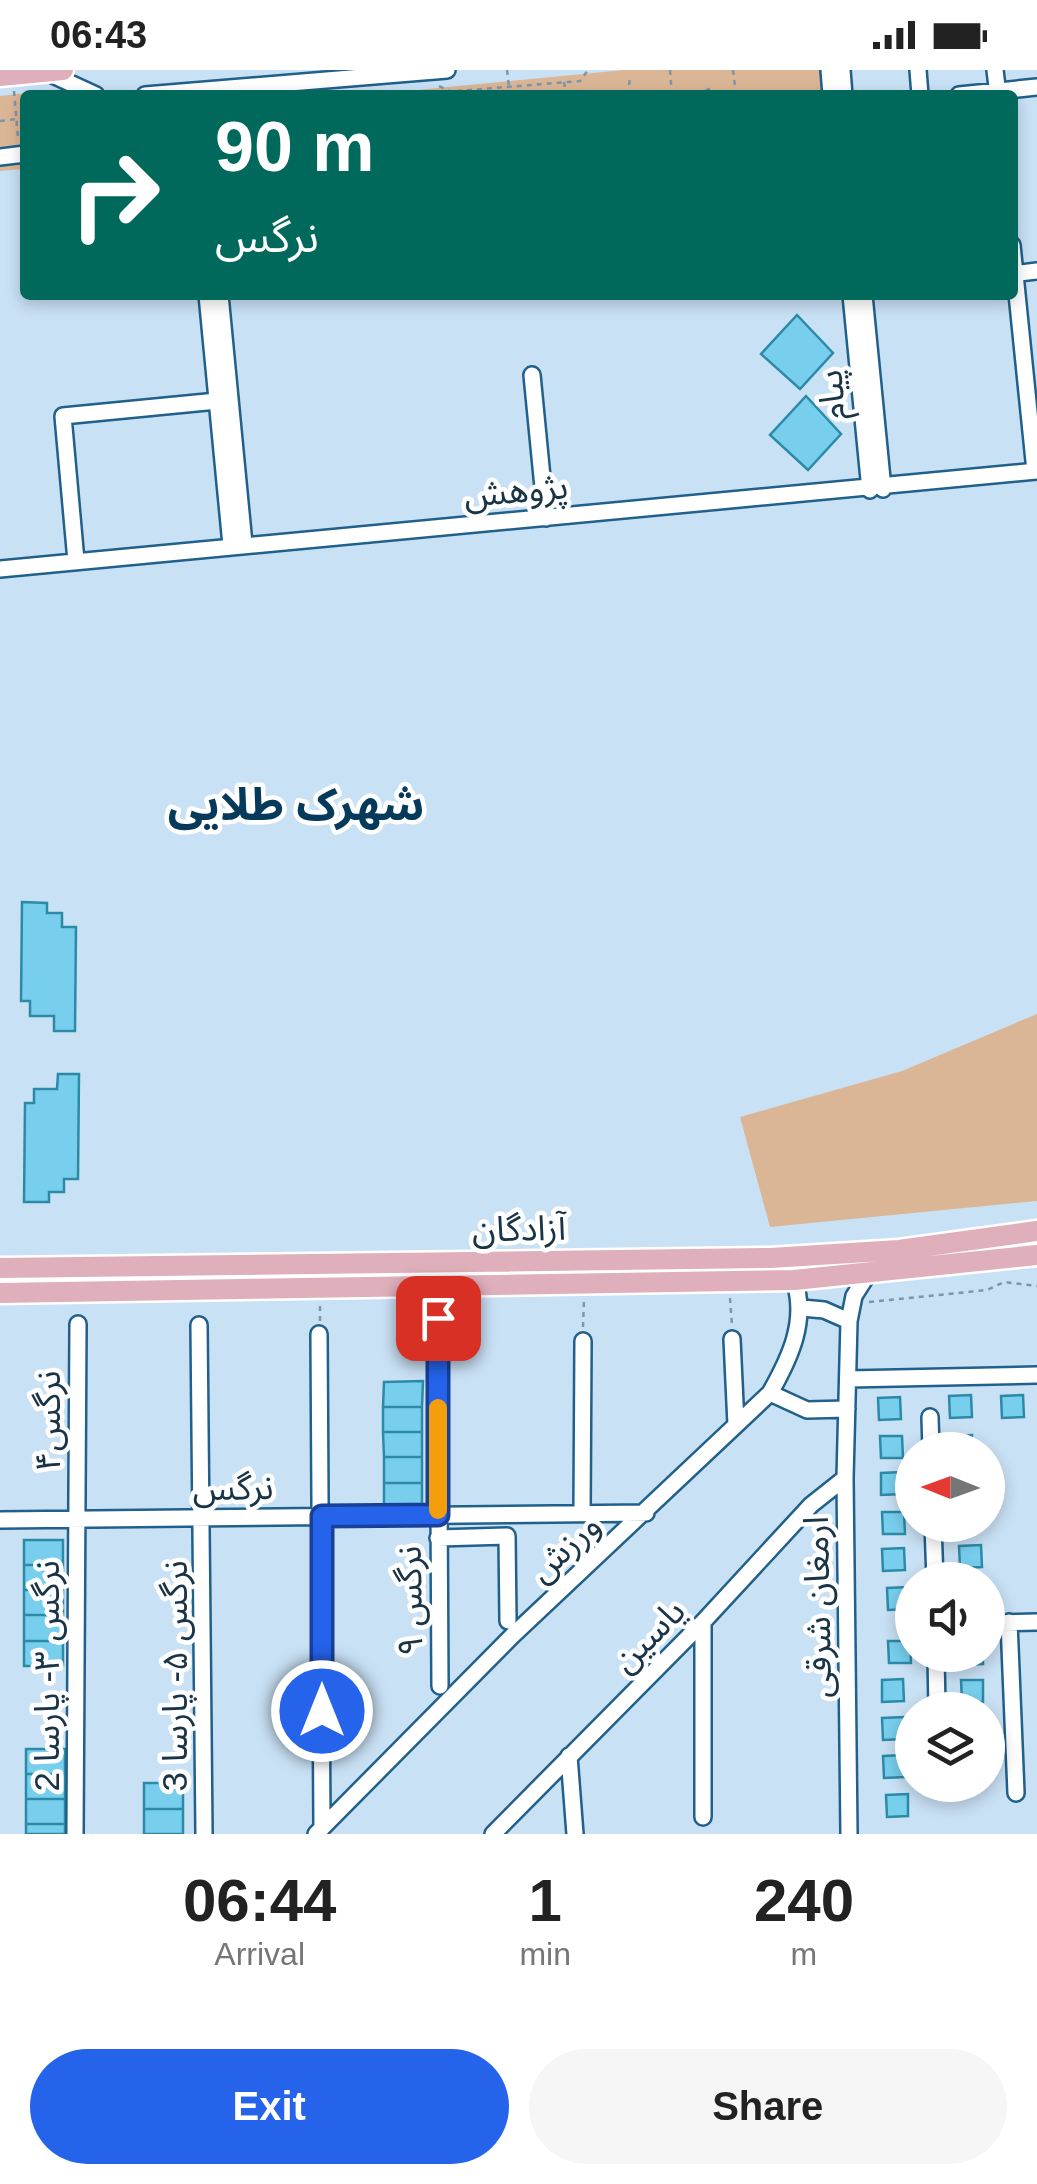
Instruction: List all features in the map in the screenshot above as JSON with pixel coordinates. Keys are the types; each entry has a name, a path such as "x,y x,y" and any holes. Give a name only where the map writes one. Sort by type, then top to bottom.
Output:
{"main road":[{"path":"6,75 54,71"},
{"name":"آزادگان","path":"0,1268 786,1257 899,1250 1037,1231"},
{"name":"آزادگان","path":"0,1293 794,1280 1037,1256"},
{"path":"122,1266 122,1291"}],"street":[{"path":"227,90 447,70"},
{"path":"54,71 87,90"},
{"path":"207,300 217,402 238,545"},
{"path":"220,300 238,545"},
{"name":"پیام","path":"852,300 877,489"},
{"name":"پیام","path":"865,300 877,489"},
{"path":"1017,300 1036,471"},
{"path":"532,375 546,518"},
{"path":"76,561 63,416 217,402"},
{"name":"پژوهش","path":"0,568 877,489 1036,471"},
{"name":"ارمغان شرقی","path":"849,1834 845,1478 849,1321 852,1304 868,1274"},
{"path":"794,1280 802,1308 824,1310 849,1321"},
{"name":"ورزش","path":"319,1831 512,1636 770,1393 784,1369 802,1308"},
{"name":"نرگس ۹","path":"438,1318 440,1686"},
{"name":"نرگس۴","path":"77,1519 78,1324"},
{"name":"نرگس ۵- پارسا 3","path":"198,1325 204,1518 204,1834"},
{"path":"319,1334 319,1831"},
{"path":"732,1339 736,1424"},
{"path":"582,1513 583,1341"},
{"path":"848,1379 1037,1375"},
{"path":"770,1393 807,1410 847,1409"},
{"path":"930,1417 930,1432"},
{"name":"یاسین","path":"493,1834 703,1622 812,1505 845,1478"},
{"name":"نرگس","path":"0,1520 646,1513"},
{"name":"نرگس ۳- پارسا 2","path":"76,1834 77,1519"},
{"path":"438,1538 507,1536 508,1621"},
{"path":"703,1622 704,1818"},
{"path":"1005,1622 1037,1622"},
{"path":"1009,1622 1016,1794"},
{"path":"570,1756 575,1834"}],"path":[{"path":"507,70 509,88"},
{"path":"483,90 580,81 588,70"},
{"path":"6,75 20,142"},
{"path":"629,90 630,77"},
{"path":"564,82 565,90"},
{"path":"706,90 710,89"},
{"path":"0,121 20,119"},
{"path":"730,1282 732,1339"},
{"path":"852,1304 987,1290 1004,1282 1037,1286"},
{"path":"583,1341 585,1284"},
{"path":"319,1334 321,1288"}],"shaded area":[{"path":"624,70 822,70 823,90 418,90"},
{"path":"20,94 20,169 0,171 0,96"},
{"path":"1037,1014 1037,1201 770,1227 740,1117 902,1071"}],"building":[{"path":"797,315 833,353 800,389 761,354"},
{"path":"806,396 841,434 808,470 770,435"},
{"path":"22,902 47,903 47,913 62,913 62,927 76,927 75,1031 54,1031 54,1016 30,1016 30,1001 21,1001"},
{"path":"58,1074 79,1074 78,1179 64,1179 64,1192 49,1192 49,1202 24,1202 25,1103 34,1103 34,1089 57,1089"},
{"path":"423,1381 422,1407 383,1407 384,1382"},
{"path":"971,1395 972,1417 950,1418 949,1396"},
{"path":"1023,1395 1024,1417 1002,1418 1001,1396"},
{"path":"900,1397 901,1419 879,1420 878,1398"},
{"path":"383,1407 422,1407 422,1432 383,1432"},
{"path":"383,1432 422,1432 422,1457 384,1457"},
{"path":"880,1436 895,1436 895,1458 881,1458"},
{"path":"384,1457 422,1457 422,1483 384,1483"},
{"path":"895,1472 895,1494 881,1495 881,1473"},
{"path":"384,1483 422,1483 422,1508 384,1508"},
{"path":"882,1512 895,1512 895,1534 883,1534"},
{"path":"24,1540 63,1540 63,1565 24,1565"},
{"path":"981,1545 982,1562 960,1562 959,1546"},
{"path":"904,1548 905,1562 895,1562 895,1570 883,1571 882,1549"},
{"path":"24,1565 63,1565 63,1590 24,1590"},
{"path":"887,1588 895,1588 895,1610 888,1610"},
{"path":"24,1590 63,1590 63,1615 24,1615"},
{"path":"24,1615 63,1615 63,1641 24,1641"},
{"path":"24,1641 63,1641 63,1666 24,1666"},
{"path":"888,1641 895,1641 895,1663 889,1663"},
{"path":"903,1679 904,1692 895,1692 895,1701 882,1702 882,1680"},
{"path":"961,1680 983,1680 983,1692 962,1692"},
{"path":"895,1717 895,1739 883,1740 882,1718"},
{"path":"26,1749 65,1749 65,1774 26,1774"},
{"path":"895,1755 895,1778 884,1778 883,1756"},
{"path":"26,1774 65,1774 65,1799 26,1799"},
{"path":"144,1783 183,1783 183,1809 144,1809"},
{"path":"886,1795 895,1795 895,1802 908,1802 908,1816 887,1817"},
{"path":"26,1799 65,1799 65,1824 26,1824"},
{"path":"144,1809 183,1809 183,1834 144,1834"},
{"path":"26,1824 65,1824 65,1834 26,1834"}],"slow traffic":[{"path":"438,1408 438,1510"}],"district":[{"name":"شهرک طلایی","path":"296,804"}],"route":[{"path":"322,1711 322,1516 438,1515 438,1318"}]}
